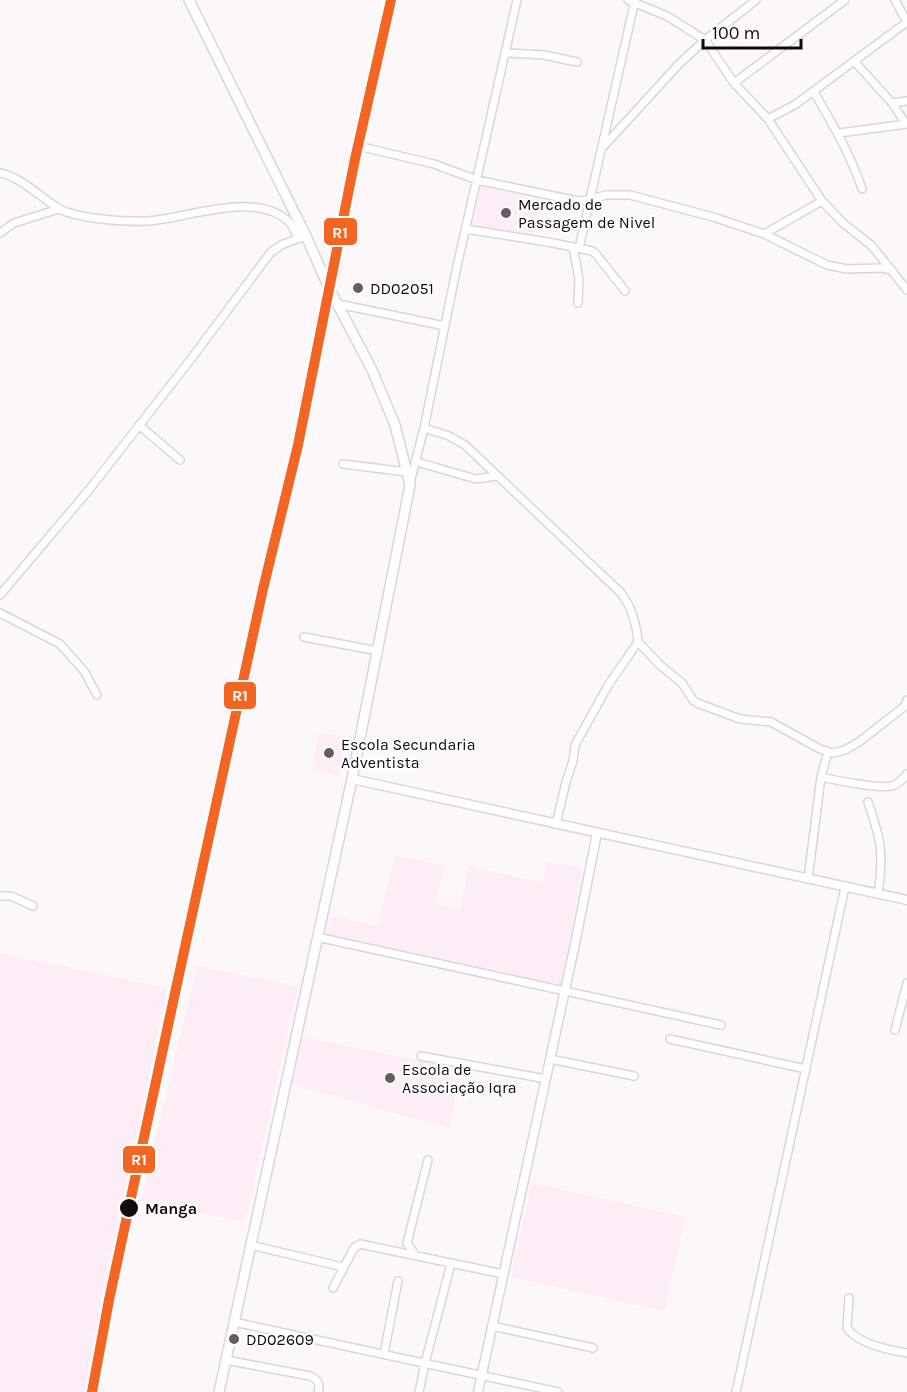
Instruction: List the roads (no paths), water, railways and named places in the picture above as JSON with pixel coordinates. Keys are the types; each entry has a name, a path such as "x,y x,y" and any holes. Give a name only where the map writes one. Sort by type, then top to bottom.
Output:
{"main road":[{"path":"189,0 302,237 387,403 410,485 352,779 219,1392"}],"street":[{"path":"410,485 417,462 465,229 517,0"},
{"path":"578,303 579,279 576,247 591,199 633,0 667,16 705,40 734,83 768,119 822,201 843,223 872,246 907,290"},
{"path":"602,148 664,79 705,40 756,0"},
{"path":"734,83 845,0"},
{"path":"768,119 814,92 907,22 904,8 895,0"},
{"path":"506,53 544,55 577,62"},
{"path":"839,133 907,124 892,103 854,61"},
{"path":"814,92 839,133 862,189"},
{"path":"892,103 907,101"},
{"path":"362,147 434,164 477,180 573,200 606,195 630,195 713,217 764,234 827,265 847,269 892,270"},
{"path":"0,173 14,178 59,209 82,216 147,221 247,206 282,216 302,237 283,244 271,252 198,350 88,490 0,594"},
{"path":"764,234 822,201"},
{"path":"0,233 20,220 59,209"},
{"path":"465,229 576,247 596,254 625,291"},
{"path":"338,304 445,326"},
{"path":"139,425 180,460"},
{"path":"424,428 449,436 465,445 621,593 634,621 638,642 660,665 682,683 697,703 740,719 771,722 828,752 845,750 859,742 905,706 907,700"},
{"path":"417,462 476,479 496,476"},
{"path":"343,464 407,472"},
{"path":"0,613 60,644 79,663 97,695"},
{"path":"304,637 378,651"},
{"path":"556,824 575,745 609,684 638,642"},
{"path":"808,879 821,777 828,752"},
{"path":"821,777 842,782 888,787 898,783 907,774"},
{"path":"352,779 907,900"},
{"path":"868,802 882,849 878,894"},
{"path":"478,1392 597,833"},
{"path":"736,1392 845,887"},
{"path":"0,896 11,896 33,906"},
{"path":"316,937 721,1025"},
{"path":"895,1030 907,983"},
{"path":"670,1039 806,1069"},
{"path":"421,1056 546,1079"},
{"path":"550,1059 634,1076"},
{"path":"416,1256 407,1243 428,1160"},
{"path":"333,1287 354,1248 360,1244 503,1274"},
{"path":"250,1245 344,1267"},
{"path":"419,1392 424,1363 451,1264"},
{"path":"384,1354 398,1281"},
{"path":"849,1298 847,1328 850,1333 858,1339 907,1353"},
{"path":"234,1322 555,1392"},
{"path":"492,1326 593,1348"},
{"path":"226,1360 309,1376 318,1382 318,1392"}],"place":[{"name":"Mercado de Passagem de Nivel","path":"506,213"},
{"name":"DD02051","path":"358,288"},
{"name":"Escola Secundaria Adventista","path":"329,753"},
{"name":"Escola de Associação Iqra","path":"390,1078"},
{"name":"Manga","path":"129,1208"},
{"name":"DD02609","path":"234,1339"}]}
